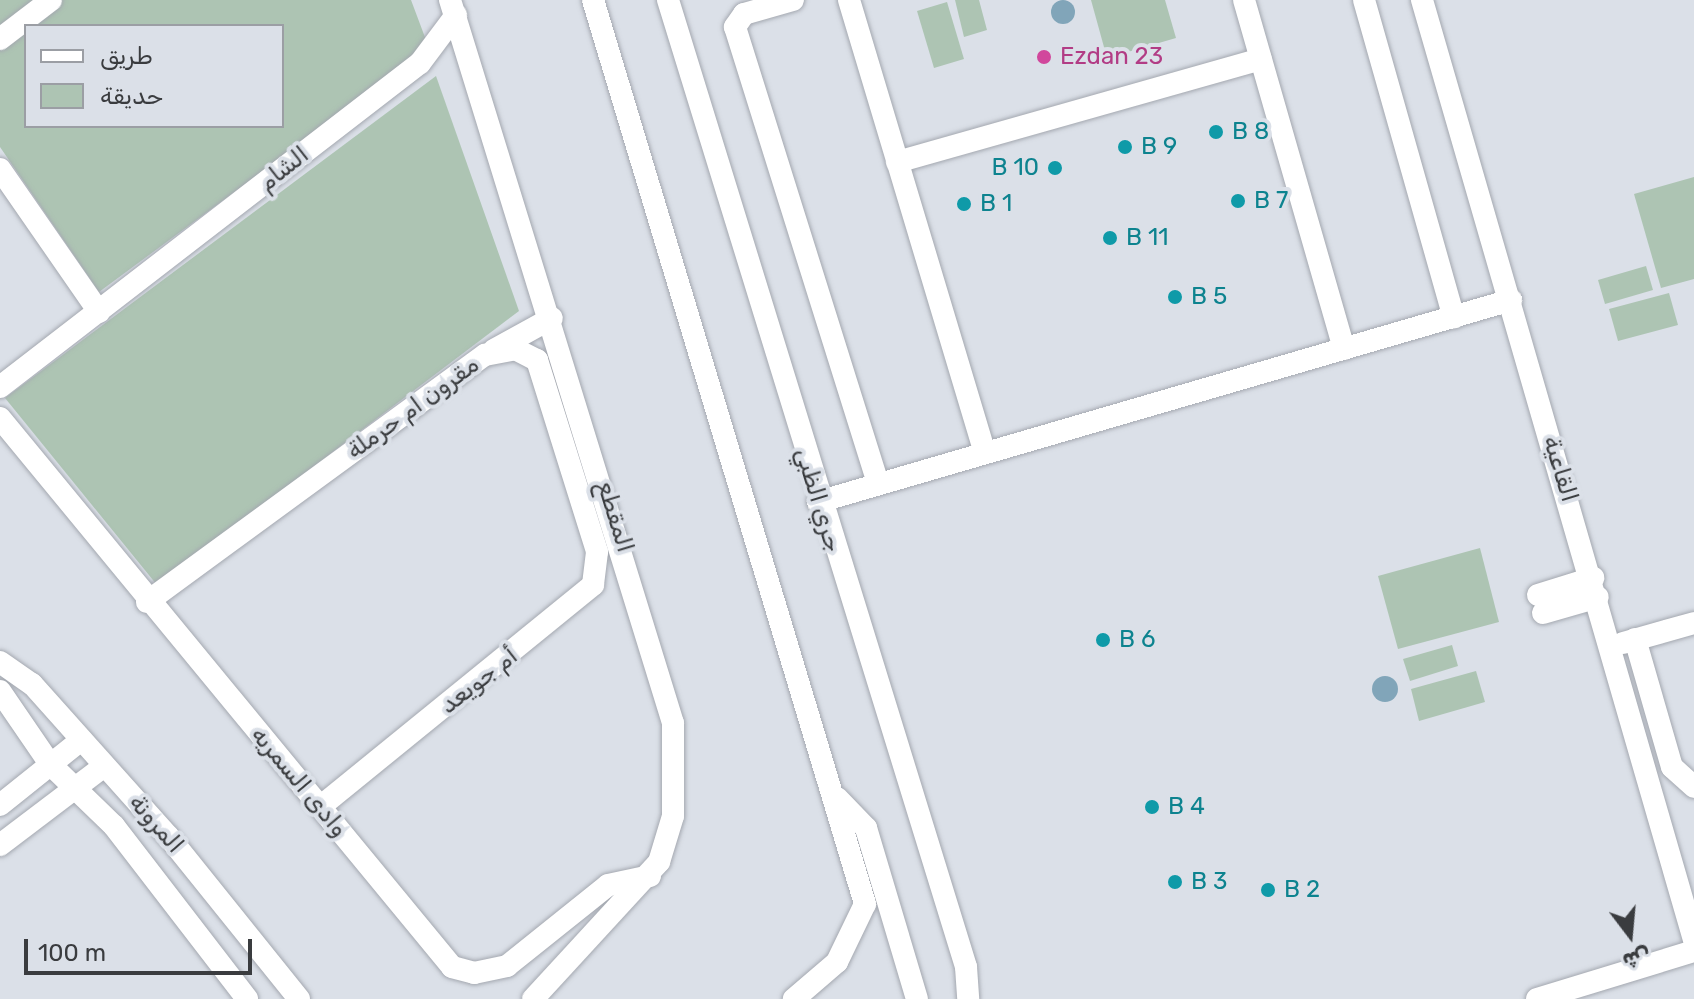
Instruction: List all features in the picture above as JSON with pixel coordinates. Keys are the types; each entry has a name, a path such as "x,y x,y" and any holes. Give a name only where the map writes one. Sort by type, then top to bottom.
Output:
{"street":[{"path":"0,39 51,0"},
{"path":"593,0 837,798 865,904 837,962 794,999"},
{"name":"جري الظبي","path":"668,0 818,502 966,967 968,999"},
{"path":"793,0 744,14 735,27 878,484"},
{"path":"849,0 985,453"},
{"path":"1244,0 1344,349"},
{"path":"1364,0 1454,317"},
{"name":"القاعية","path":"1422,0 1596,588 1694,940"},
{"name":"الشام","path":"0,387 420,63 453,8"},
{"name":"المقطع","path":"453,8 669,694 673,816 650,876 533,999"},
{"path":"897,162 1261,59"},
{"path":"0,169 99,312"},
{"path":"818,502 1511,300"},
{"path":"492,352 552,318"},
{"name":"مقرون ام حرملة","path":"147,602 492,352 522,350 541,367 591,534"},
{"name":"وادى السمريه","path":"0,418 147,602 321,806 444,961 462,972 507,966 608,885 650,876"},
{"name":"أم جويعد","path":"321,806 587,595 598,563 591,534"},
{"path":"1541,604 1596,588"},
{"path":"1610,646 1694,623"},
{"path":"1635,639 1672,767 1694,787"},
{"name":"المرونة","path":"0,662 32,684 299,999"},
{"name":"المرونة","path":"0,691 50,764 114,826 247,999"},
{"path":"0,805 81,740"},
{"path":"0,845 104,766"},
{"path":"837,798 866,828 917,999"},
{"path":"1537,999 1694,951"}],"green space":[{"path":"0,0 411,0 429,48 99,292 0,147"},
{"path":"955,0 979,0 987,30 964,37"},
{"path":"1091,0 1165,0 1176,38 1107,58"},
{"path":"947,2 964,59 934,68 917,11"},
{"path":"436,76 519,311 157,585 5,398"},
{"path":"1694,177 1694,279 1661,288 1634,194"},
{"path":"1646,266 1653,290 1605,304 1598,280"},
{"path":"1669,293 1678,325 1618,341 1609,309"},
{"path":"1480,548 1499,622 1398,649 1378,576"},
{"path":"1452,645 1458,666 1410,681 1403,659"},
{"path":"1476,671 1485,702 1419,721 1411,689"}],"water":[{"path":"1063,0 1072,3 1075,12 1072,21 1063,24 1054,21 1051,12 1054,3"},
{"path":"1385,676 1394,680 1398,689 1394,698 1385,702 1376,698 1372,689 1376,680"}],"place":[{"name":"Ezdan 23","path":"1044,57"},
{"name":"B 8","path":"1216,132"},
{"name":"B 9","path":"1125,147"},
{"name":"B 10","path":"1055,168"},
{"name":"B 7","path":"1238,201"},
{"name":"B 1","path":"964,204"},
{"name":"B 11","path":"1110,238"},
{"name":"B 5","path":"1175,297"},
{"name":"B 6","path":"1103,640"},
{"name":"B 4","path":"1152,807"},
{"name":"B 3","path":"1175,882"},
{"name":"B 2","path":"1268,890"}]}
